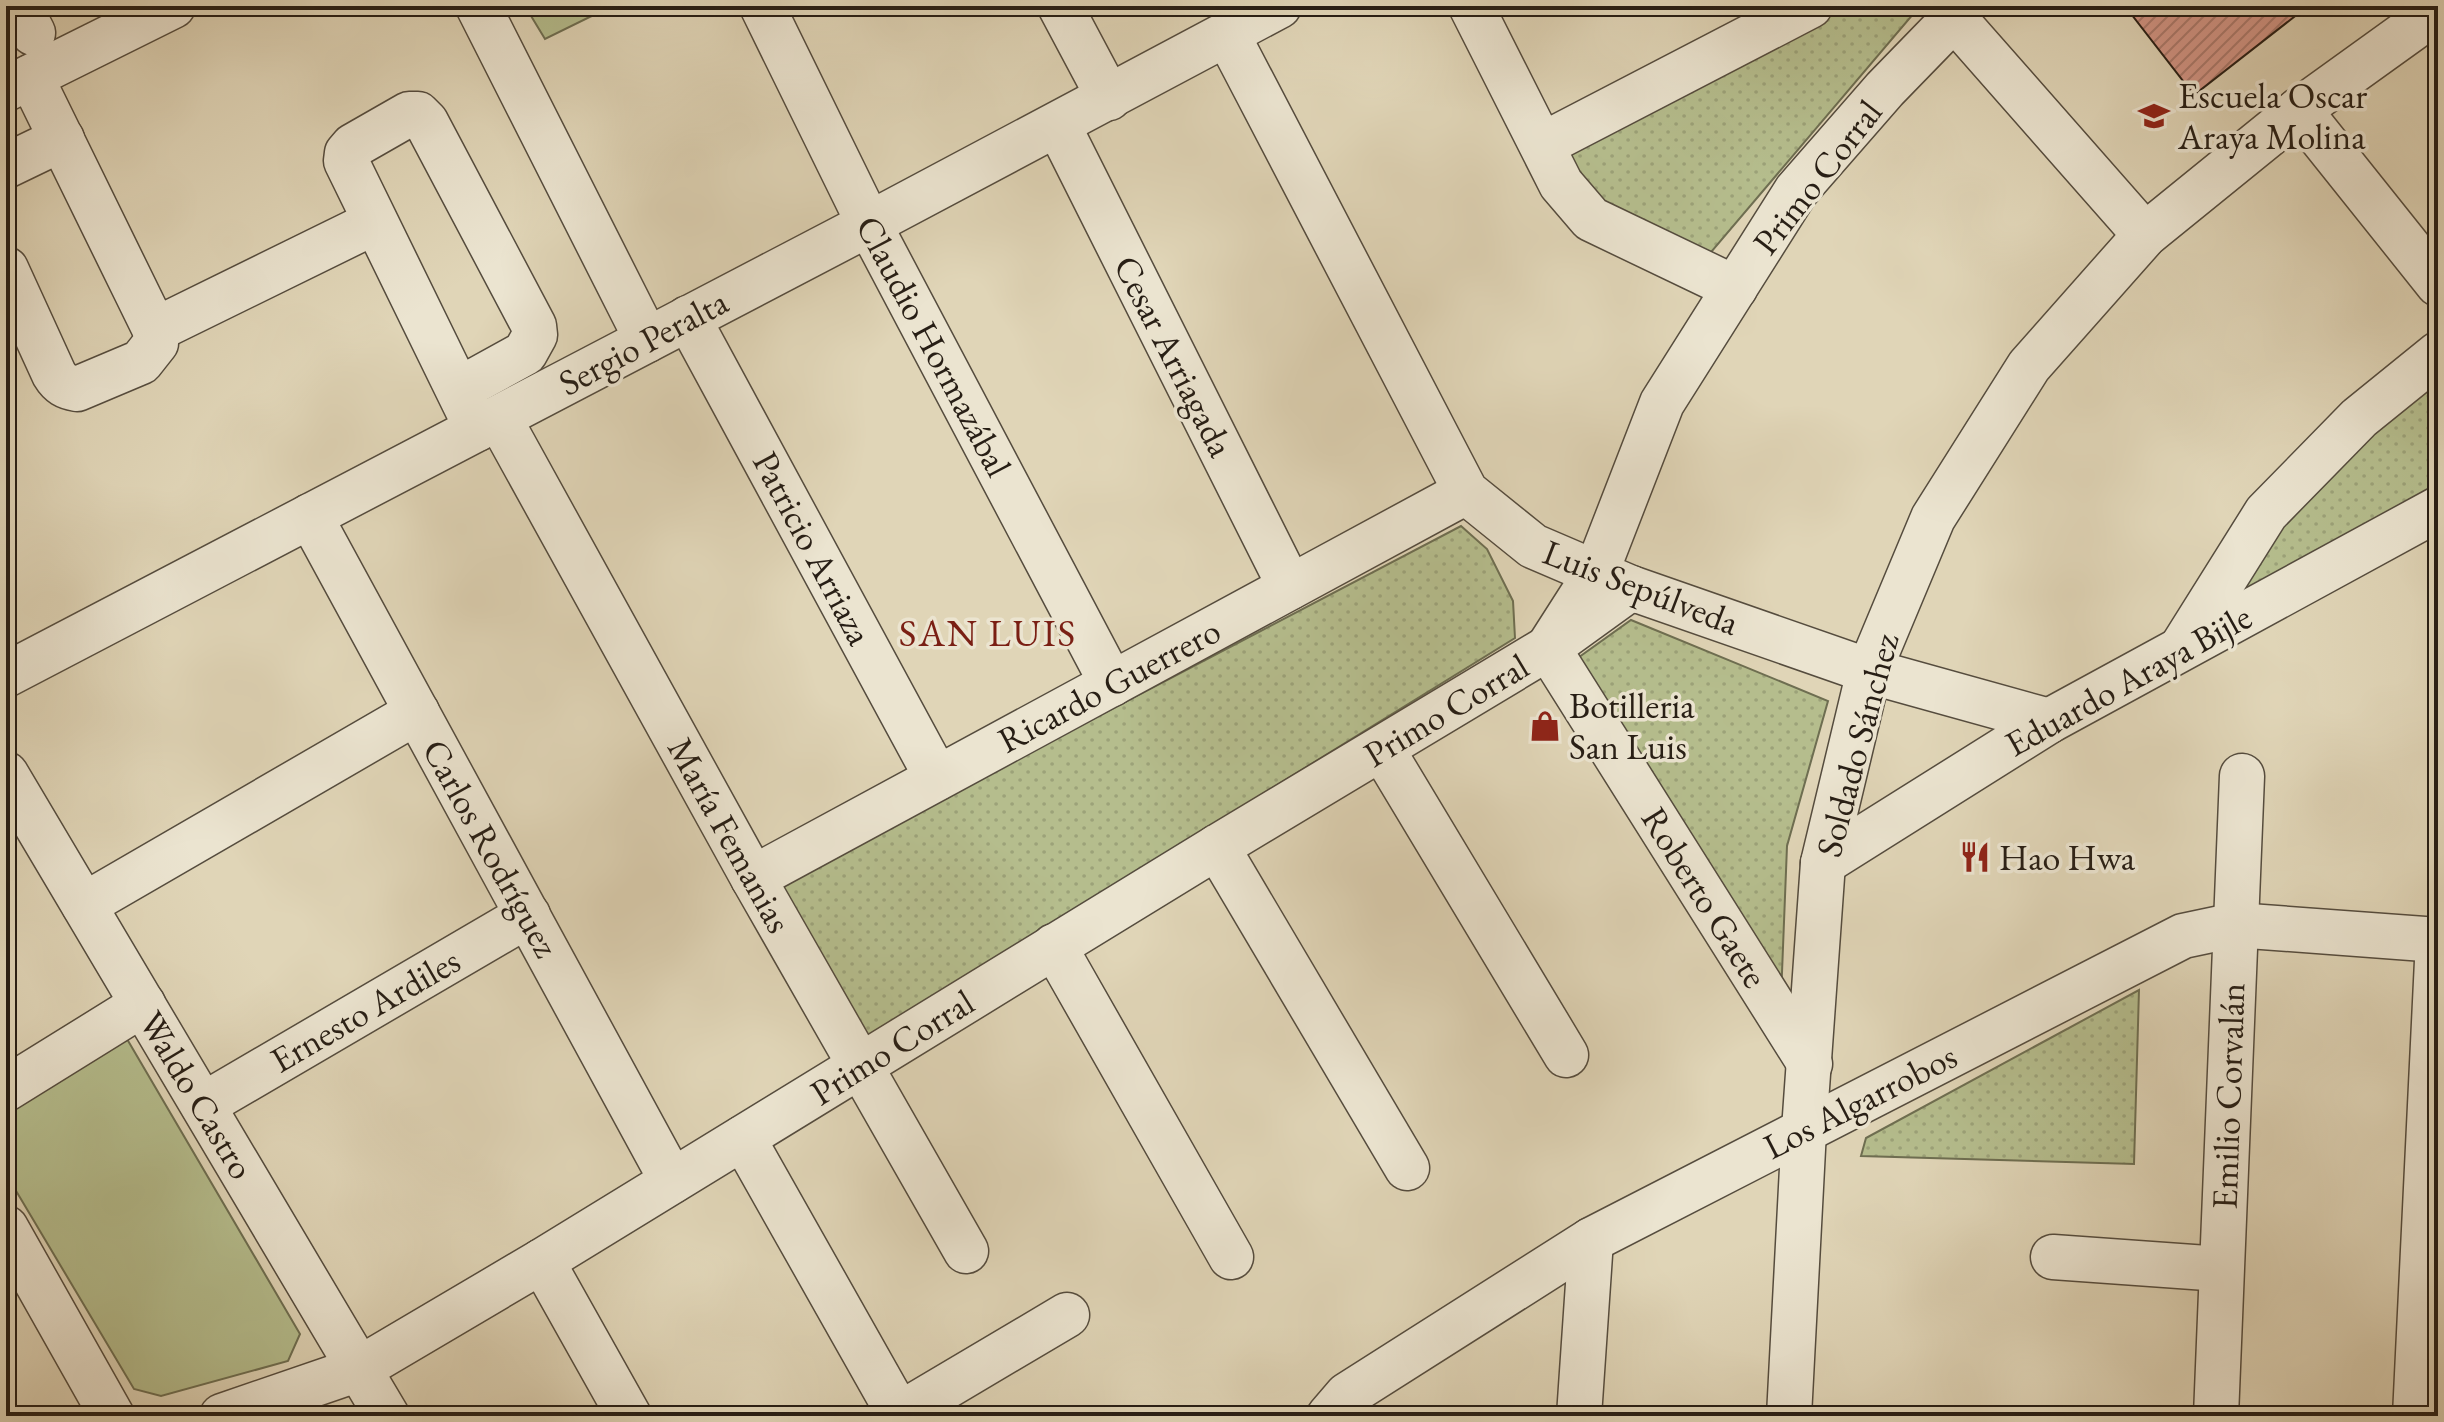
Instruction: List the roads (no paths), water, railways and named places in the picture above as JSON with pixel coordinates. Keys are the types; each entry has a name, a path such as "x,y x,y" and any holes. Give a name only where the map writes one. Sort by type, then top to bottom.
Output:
{"street":[{"path":"6,269 54,374 67,387 77,389 141,362 156,343 155,330 62,139 18,83 173,6"},
{"path":"478,6 647,340"},
{"name":"Claudio Hormazábal","path":"762,6 869,224 1112,684"},
{"path":"1060,6 1109,98"},
{"name":"Sergio Peralta","path":"6,675 1058,125 1279,6"},
{"path":"1471,6 1561,184 1591,219 1735,288"},
{"path":"1542,145 1810,6"},
{"name":"Soldado Sánchez","path":"1789,1416 1804,1130 1823,863 1869,671 1933,518 2029,366 2145,235 2299,110 2438,10"},
{"path":"1951,12 2145,235"},
{"name":"Primo Corral","path":"222,1416 359,1369 542,1261 1054,946 1548,648 1613,581 1662,403 1796,191 1951,12"},
{"name":"Luis Sepúlveda","path":"1227,34 1466,492 1533,546 1613,581 1869,671 2049,721"},
{"path":"2299,110 2438,284"},
{"name":"María Femanias","path":"458,390 525,353 535,335 534,326 426,122 418,114 409,114 353,146 347,153 349,169 458,390 488,423 966,1251"},
{"name":"Cesar Arriagada","path":"1058,125 1290,587"},
{"path":"6,166 62,139"},
{"path":"155,330 375,222"},
{"name":"Patricio Arriaza","path":"688,318 937,778"},
{"path":"2181,649 2266,513 2359,418 2438,354"},
{"name":"Ricardo Guerrero","path":"753,878 1466,492"},
{"name":"Eduardo Araya Bijle","path":"1823,863 2049,721 2438,509"},
{"name":"Carlos Rodríguez","path":"310,516 672,1181"},
{"name":"Roberto Gaete","path":"1548,648 1810,1064"},
{"path":"84,905 417,712"},
{"path":"1382,749 1566,1055"},
{"name":"Waldo Castro","path":"6,774 387,1416"},
{"name":"Emilio Corvalán","path":"2216,1416 2242,776"},
{"path":"1217,847 1407,1168"},
{"name":"Ernesto Ardiles","path":"203,1105 528,915"},
{"name":"Los Algarrobos","path":"1329,1416 1347,1395 1591,1240 2183,936 2235,925 2438,940"},
{"path":"2415,1416 2438,940"},
{"path":"1054,946 1231,1257"},
{"path":"6,1089 143,1004"},
{"path":"743,1138 900,1415 1067,1315"},
{"path":"6,1228 112,1416"},
{"path":"1579,1416 1591,1240"},
{"path":"2053,1257 2221,1269"},
{"path":"542,1261 629,1416"}],"place":[{"name":"Escuela Oscar Araya Molina","path":"2154,116"},
{"name":"Botilleria San Luis","path":"1545,726"},
{"name":"Hao Hwa","path":"1975,857"}],"district":[{"name":"SAN LUIS","path":"988,632"}]}
